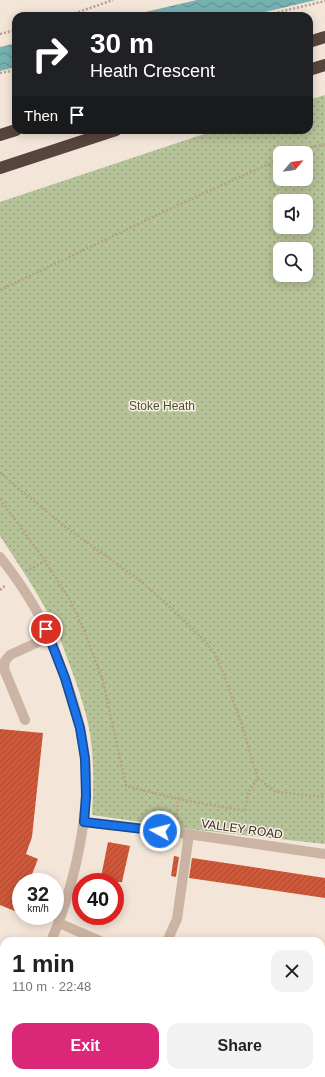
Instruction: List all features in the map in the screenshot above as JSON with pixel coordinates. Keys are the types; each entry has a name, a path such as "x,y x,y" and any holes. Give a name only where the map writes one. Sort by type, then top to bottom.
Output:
{"highway":[{"path":"313,41 325,37"},
{"path":"313,69 325,65"},
{"path":"0,135 12,131"},
{"path":"0,168 104,134"}],"street":[{"path":"0,129 12,127"},
{"path":"0,557 16,577 42,621 71,697 80,728 85,759 86,796 84,822 77,857 64,907"},
{"path":"25,720 4,669 5,661 10,655 49,637"},
{"name":"VALLEY ROAD","path":"84,822 174,832 325,854"},
{"path":"169,937 177,919 189,834"},
{"path":"53,937 58,925"},
{"path":"64,925 91,937"}],"path":[{"path":"78,12 113,0"},
{"path":"279,12 325,1"},
{"path":"0,34 12,31"},
{"path":"0,73 12,71"},
{"path":"313,147 325,144"},
{"path":"0,290 178,204 273,162"},
{"path":"0,472 67,528 144,584 204,640 215,654 221,668 242,725 258,778 276,792 325,797"},
{"path":"0,499 45,560 70,600 84,630 104,681 126,786 178,799 245,812 248,793 258,778"},
{"path":"174,832 179,792"}],"green space":[{"name":"Stoke Heath","path":"325,95 325,844 189,829 92,815 92,749 87,719 79,691 51,618 0,536 0,202 204,134 313,134 313,99"}],"water":[{"path":"197,0 316,0 265,12 145,12"},
{"path":"12,44 12,68 0,71 0,47"}],"building":[{"path":"0,729 43,733 32,837 26,854 38,859 33,873 12,873 12,910 0,905"},
{"path":"108,842 130,846 124,873 102,873"},
{"path":"174,856 179,857 176,877 171,876"},
{"path":"192,858 325,878 325,898 189,878"}],"route":[{"path":"46,629 65,678 80,728 85,759 86,796 84,822 160,831"}]}
